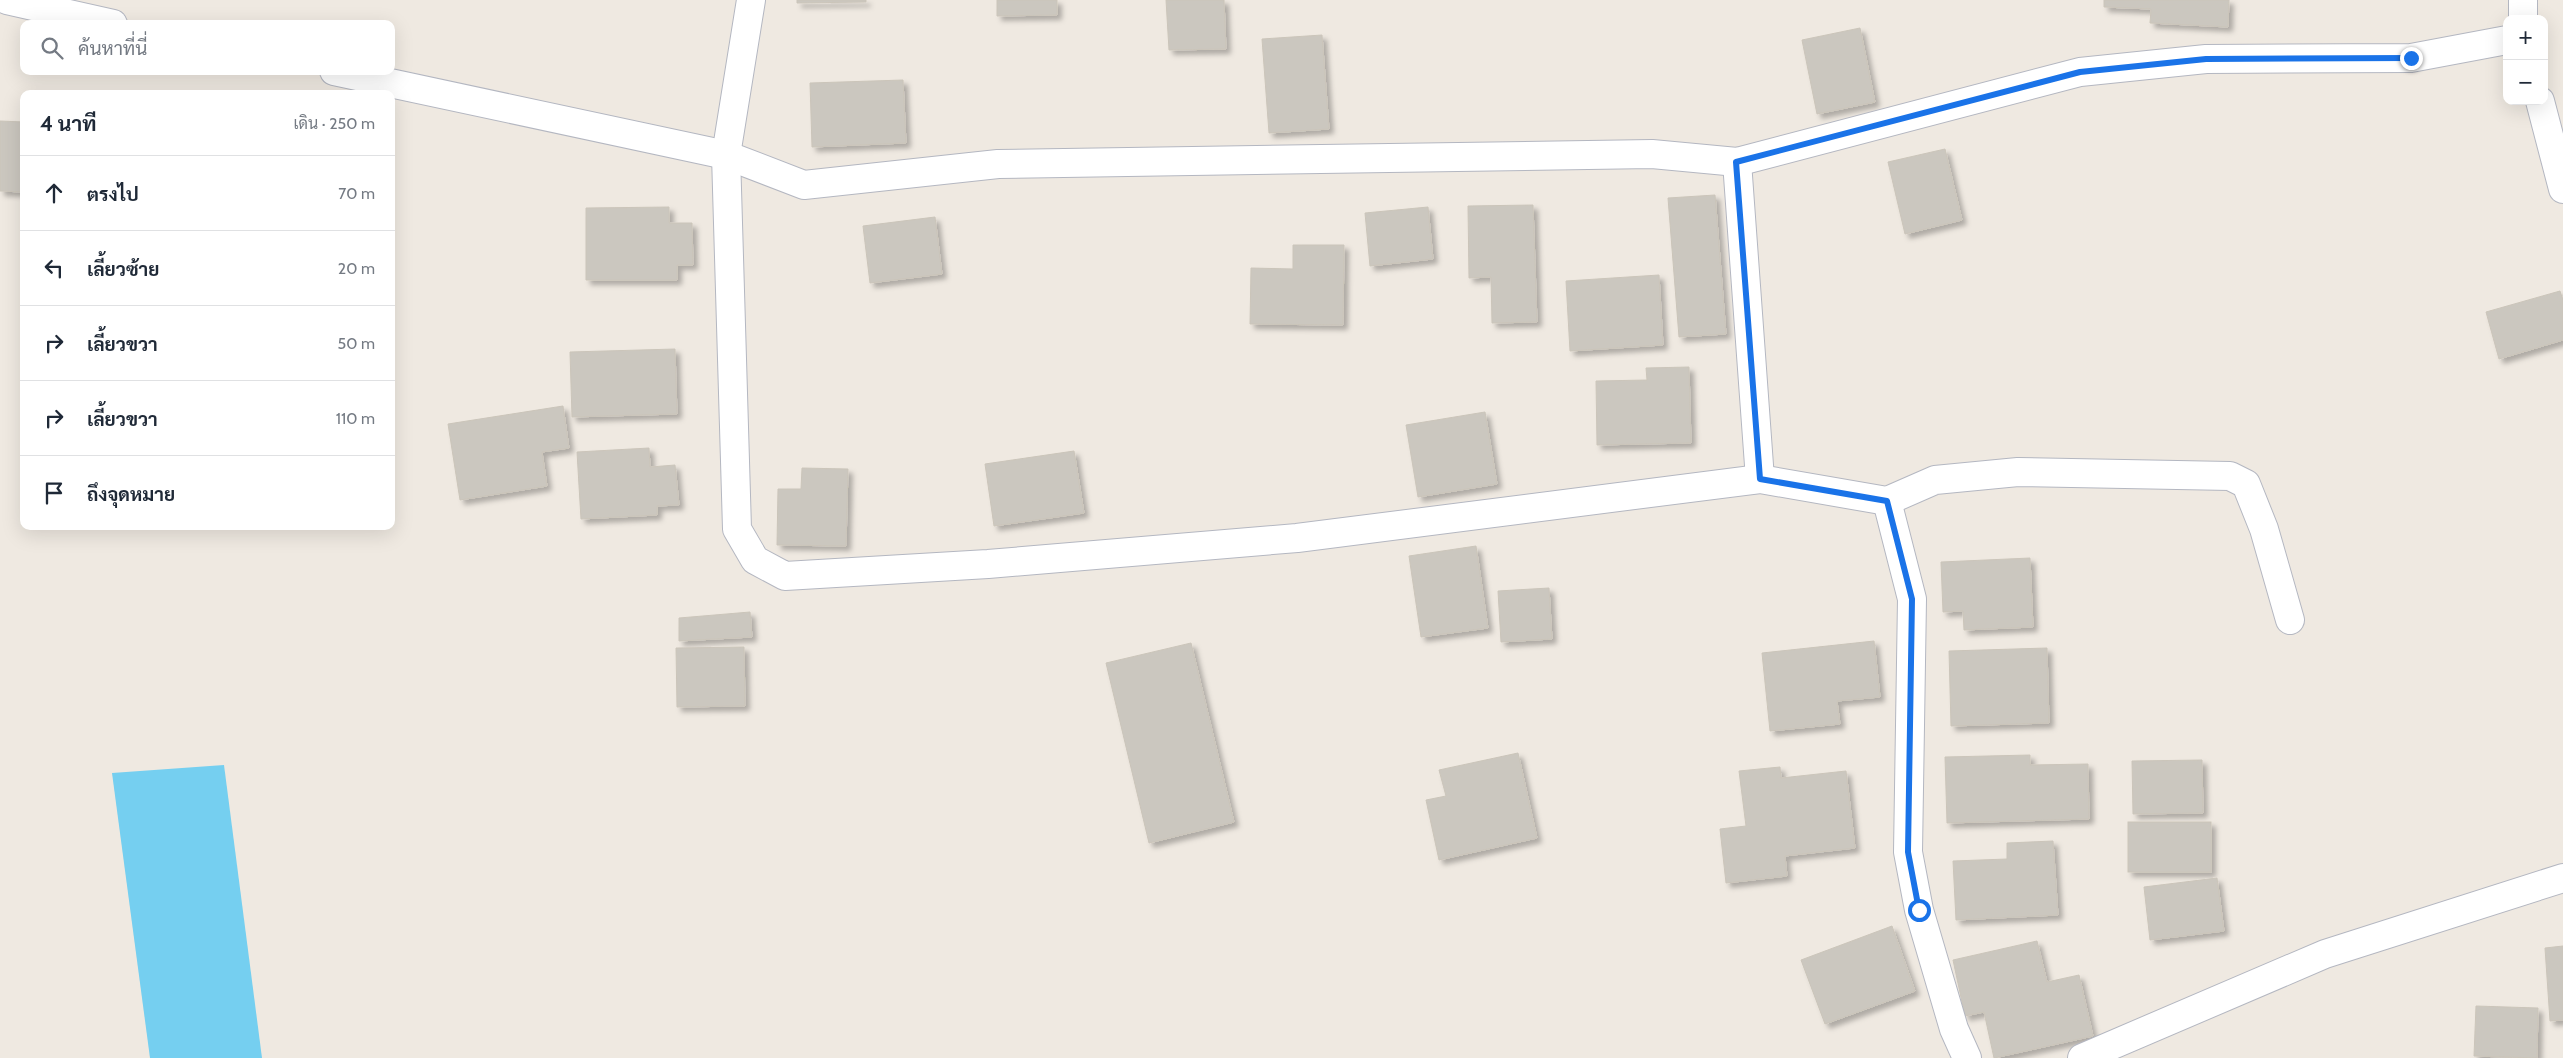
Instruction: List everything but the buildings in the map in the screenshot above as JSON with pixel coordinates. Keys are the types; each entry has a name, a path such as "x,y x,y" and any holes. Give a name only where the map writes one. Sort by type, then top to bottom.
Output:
{"street":[{"path":"7,0 95,20"},
{"path":"751,0 726,155 738,529 755,560 785,576 988,564 1297,538 1760,479 1887,501 1935,480 2018,472 2230,476 2246,484 2264,529 2290,620"},
{"path":"2523,0 2523,15"},
{"path":"353,75 726,155 804,185 998,164 1652,154 1736,162 2080,72 2206,59 2411,58 2503,41"},
{"path":"2541,105 2563,189"},
{"path":"1736,162 1760,479"},
{"path":"1887,501 1912,599 1908,852 1919,910 1954,1029 1967,1058"},
{"path":"2082,1058 2325,954 2563,878"}],"water":[{"path":"224,765 262,1058 150,1058 112,773"}],"route":[{"path":"1919,910 1908,852 1912,599 1887,501 1817,487 1760,479 1736,162 2080,72 2206,59 2411,58"}]}
